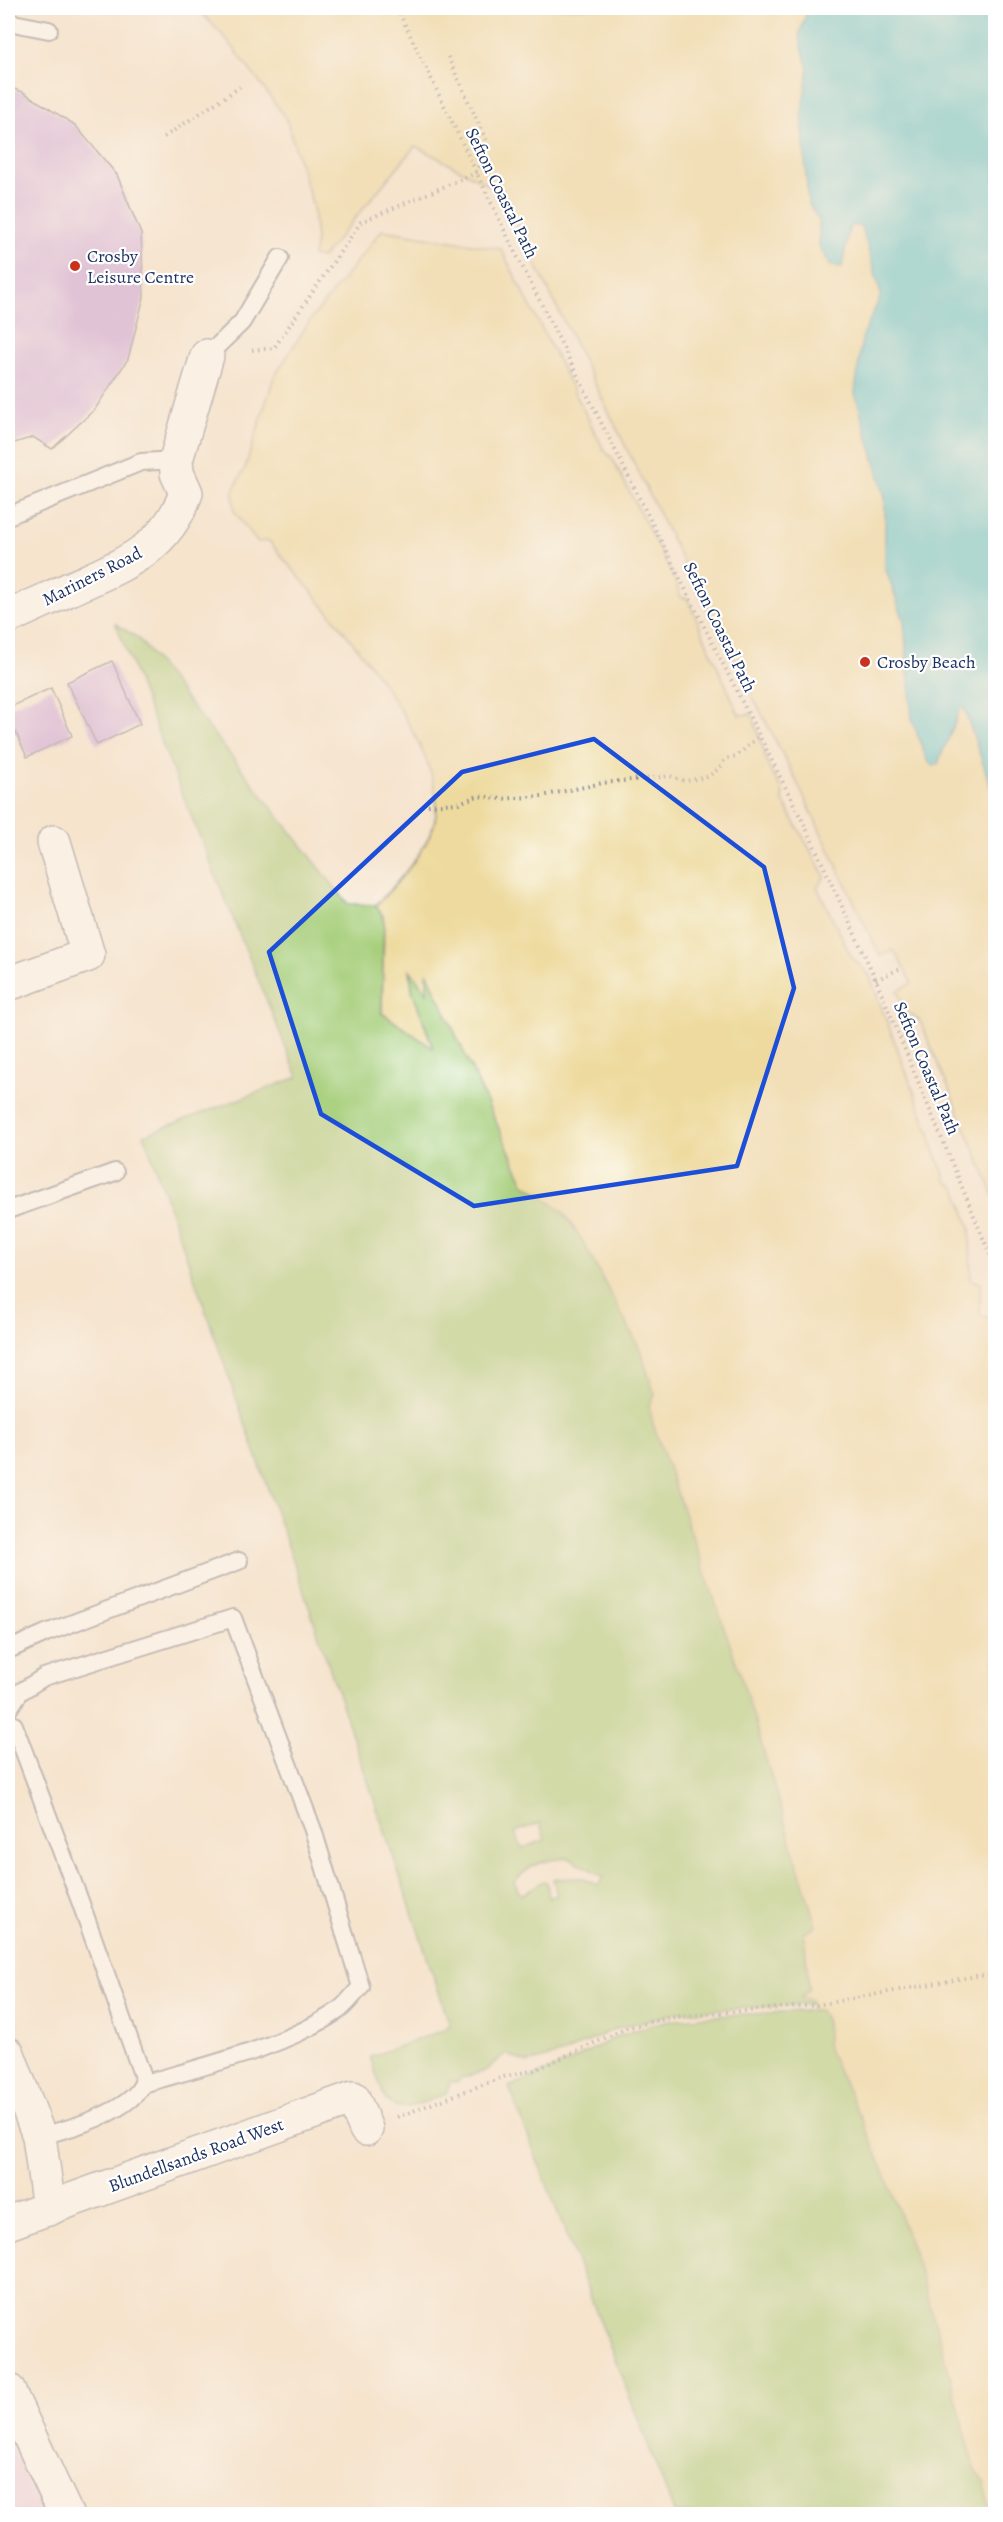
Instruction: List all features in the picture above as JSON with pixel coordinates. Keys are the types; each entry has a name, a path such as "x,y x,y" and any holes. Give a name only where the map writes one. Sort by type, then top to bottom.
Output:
{"street":[{"path":"176,460 207,356"},
{"name":"Mariners Road","path":"8,617 135,559 159,539 178,516 186,493 177,473 176,460"},
{"path":"8,984 88,955 54,842"},
{"path":"8,2054 39,2136 49,2209"},
{"name":"Blundellsands Road West","path":"8,2223 353,2098 366,2129"},
{"path":"8,2390 66,2514"}],"lane":[{"path":"8,22 49,30"},
{"path":"207,356 242,322 280,258"},
{"path":"8,516 141,462 176,460"},
{"path":"8,1210 115,1172"},
{"path":"8,1650 46,1633 239,1561"},
{"path":"8,1710 20,1692 44,1677 233,1618 313,1830 361,1987 340,2009 309,2027 240,2054 143,2084 130,2099 78,2128 39,2136"},
{"path":"8,1723 14,1725 80,1901 144,2080 143,2084"}],"path":[{"name":"Sefton Coastal Path","path":"397,8 476,173 806,828 876,980 996,1269"},
{"path":"207,356 274,348 361,222 476,173 488,144 447,55"},
{"path":"164,137 240,87"},
{"path":"428,805 458,803 478,796 502,799 562,794 580,787 603,783 670,776 685,781 707,777 720,768 725,759 737,756 759,736"},
{"path":"876,980 903,967"},
{"path":"366,2129 506,2076 535,2070 627,2028 650,2022 681,2016 817,2005 967,1977 996,1975"}],"highlighted area":[{"path":"594,739 764,867 794,988 737,1166 474,1206 321,1114 269,952 462,772"}],"shaded area":[{"path":"8,2433 47,2514 8,2514"}],"green space":[{"path":"116,624 138,638 348,904 376,905 384,918 382,1013 433,1047 412,990 410,968 426,992 426,971 401,944 540,1056 995,1971 804,1934 809,1989 805,1994 811,2000 810,2004 680,2012 617,2028 564,2053 528,2063 505,2054 486,2071 461,2078 457,2083 451,2081 446,2094 414,2106 398,2107 385,2099 370,2057 441,2031 450,2025 301,1583 144,1135 298,1077 174,774","holes":["540,1823 545,1840 522,1848 515,1832","569,1858 604,1877 598,1885 582,1878 553,1879 557,1895 549,1898 547,1882 543,1881 521,1895 514,1882 527,1870 546,1861"]},
{"path":"845,2009 995,2514 675,2514 509,2087 567,2063 614,2038 656,2023 699,2017 819,2010 826,2022 828,2047"}],"sand":[{"name":"Crosby Beach","path":"197,8 995,8 995,1198 920,1021 906,1011 897,991 912,983 894,950 880,956 797,782 673,542 499,190 415,146 322,258 313,256 316,240 313,206 286,118 229,42"},
{"path":"382,230 501,249 604,450 612,458 674,578 681,598 687,598 739,715 752,714 770,771 782,788 783,801 825,877 817,887 851,956 869,975 947,1182 956,1188 970,1228 971,1280 980,1283 980,1315 995,1320 995,2514 989,2514 985,2483 975,2469 933,2315 900,2215 881,2165 830,2053 825,2018 819,2010 811,2010 811,2000 801,1997 809,1989 804,1933 816,1926 741,1676 653,1424 649,1405 655,1395 639,1347 582,1240 563,1212 524,1183 427,972 427,993 410,970 412,990 433,1048 382,1013 384,918 376,905 401,878 417,856 434,824 435,792 424,756 404,716 377,675 347,636 269,541 257,542 234,511 233,490 245,468 274,377 309,322"}],"water":[{"path":"808,8 995,8 995,799 964,708 959,710 938,764 933,766 927,760 912,720 904,621 885,567 885,497 855,393 862,338 881,295 862,227 850,225 842,267 831,266 819,246 819,220 808,203 802,113 808,69 799,36"}],"building":[{"name":"Crosby Leisure Centre","path":"8,87 23,92 75,125 117,175 141,234 144,297 128,359 95,409 52,449 33,437 8,445"},
{"path":"112,661 140,724 97,745 67,682"},
{"path":"51,688 72,736 27,757 8,715 8,708"}],"place":[{"name":"Crosby Leisure Centre","path":"75,266"},
{"name":"Crosby Beach","path":"865,662"}]}
